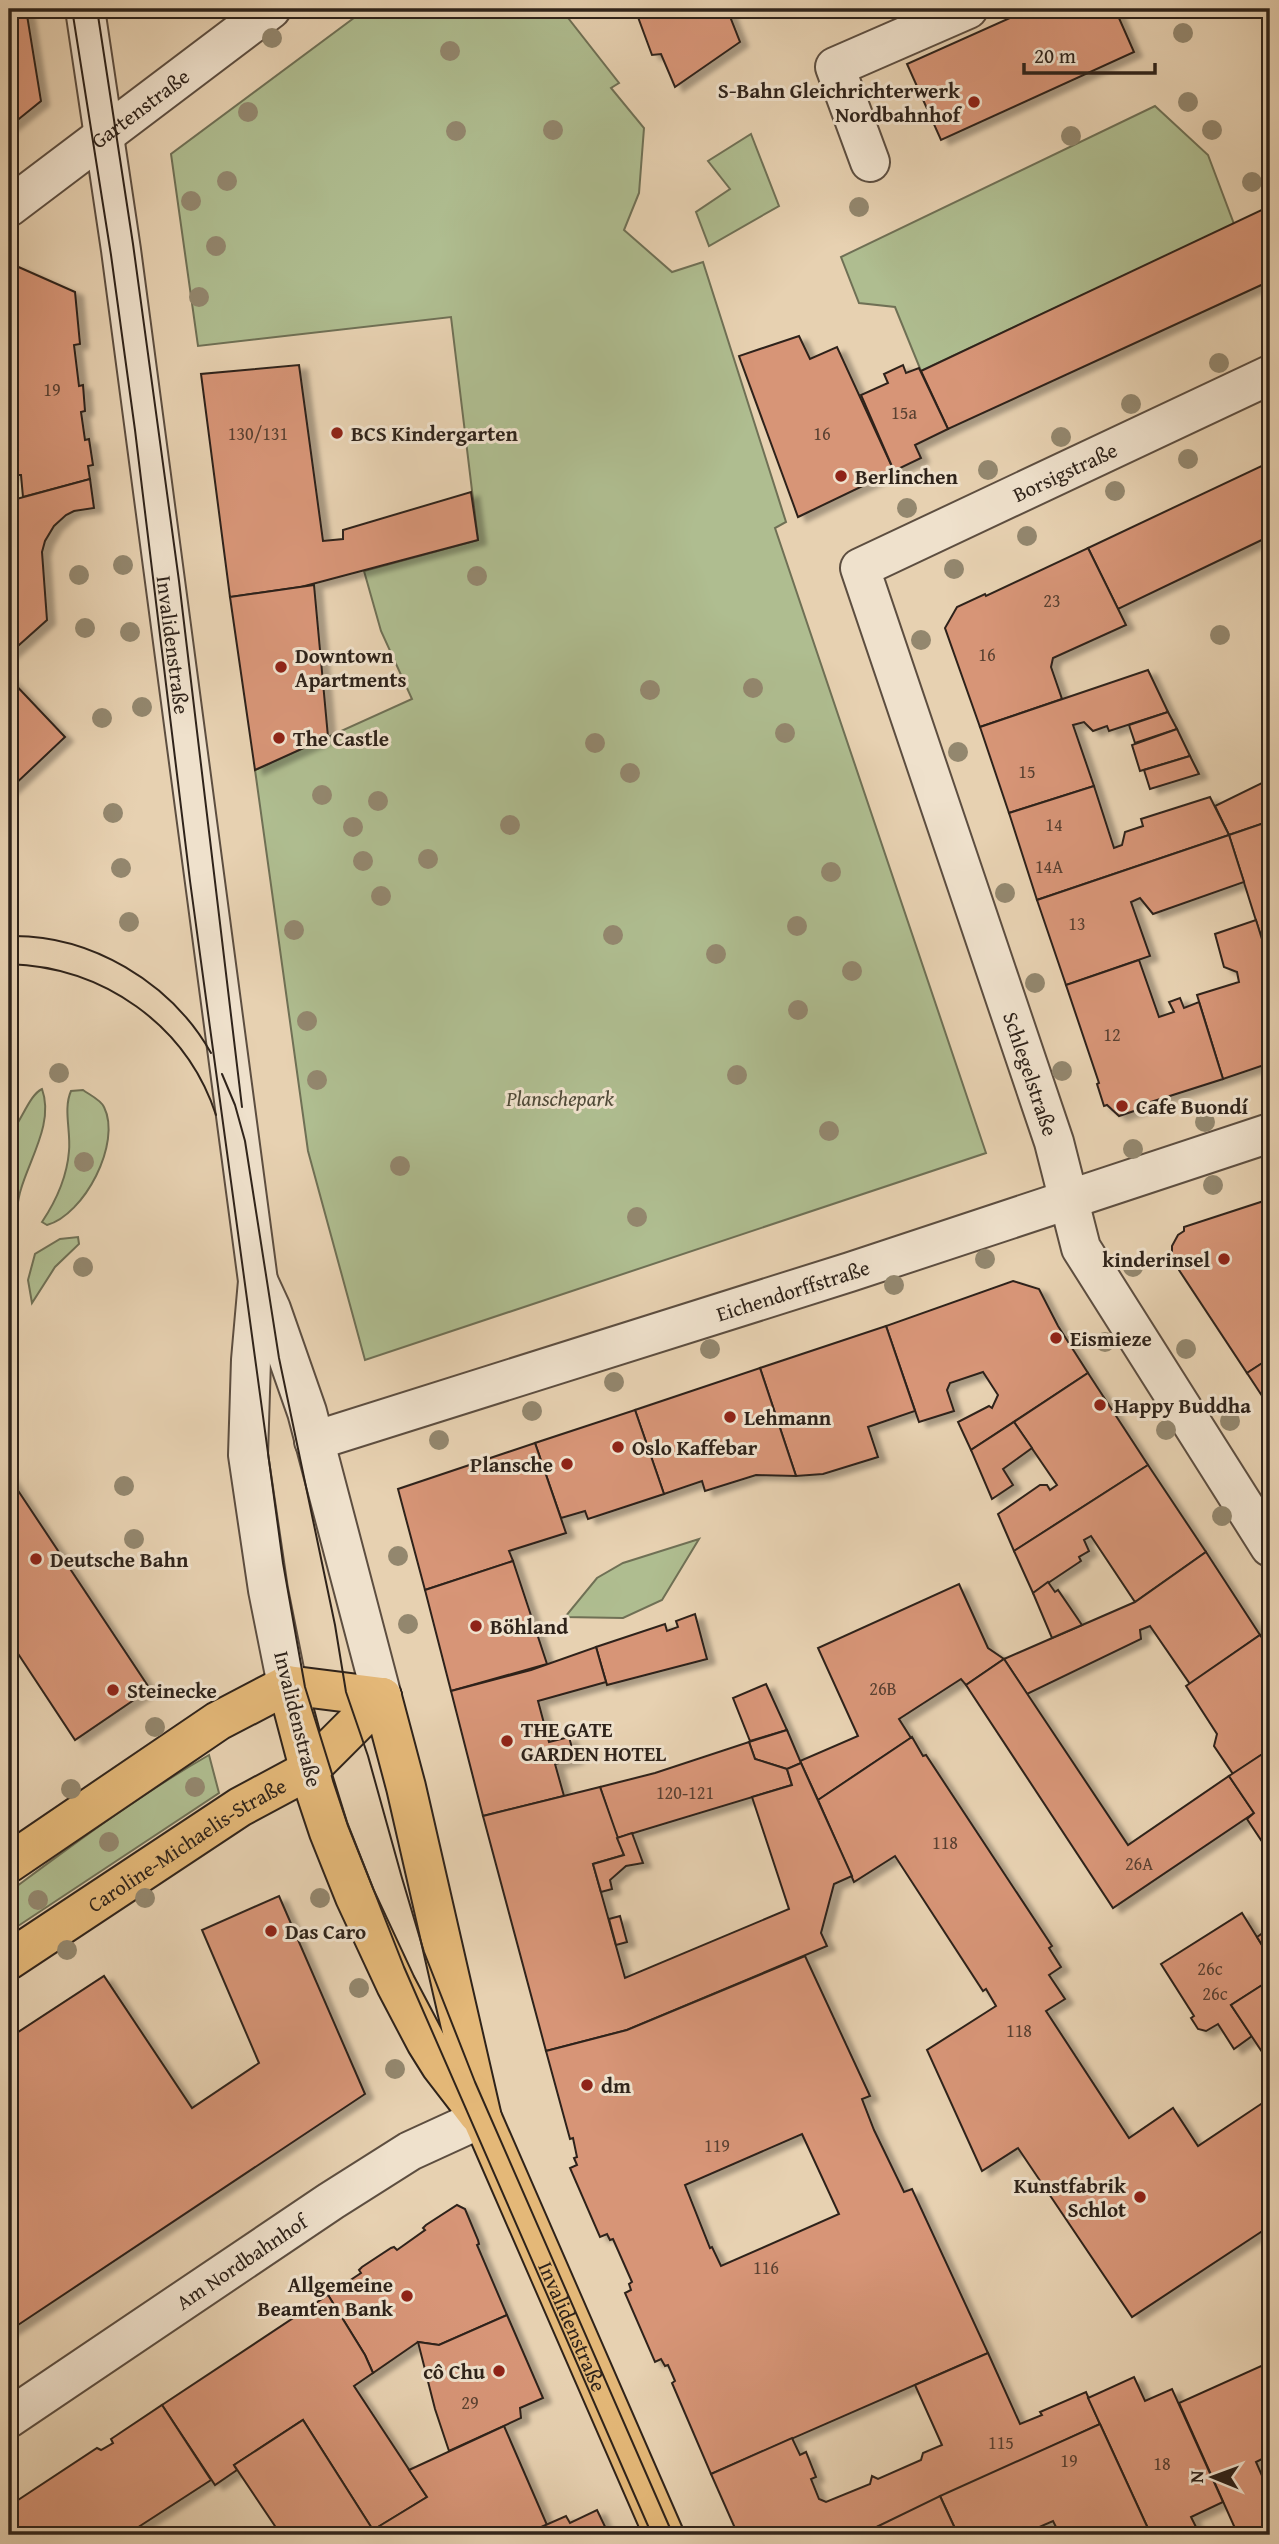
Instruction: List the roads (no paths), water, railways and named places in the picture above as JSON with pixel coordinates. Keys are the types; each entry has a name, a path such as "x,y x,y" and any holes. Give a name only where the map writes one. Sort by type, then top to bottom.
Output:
{"main road":[{"path":"9,1863 218,1721 287,1685 382,1696"},
{"name":"Invalidenstraße","path":"287,1685 309,1770 329,1832 350,1884 396,1985 441,2066 482,2118"},
{"name":"Invalidenstraße","path":"382,1696 406,1787 482,2118 664,2535"},
{"name":"Caroline-Michaelis-Straße","path":"9,1960 240,1807 309,1770 382,1696"}],"street":[{"name":"Invalidenstraße","path":"85,9 258,1281 251,1360 248,1455 268,1590 287,1685"},
{"name":"Gartenstraße","path":"9,207 271,9"},
{"path":"870,162 835,67 968,9"},
{"name":"Borsigstraße","path":"860,568 1270,375"},
{"name":"Schlegelstraße","path":"860,568 1054,1142 1081,1248 1270,1547"},
{"name":"Eichendorffstraße","path":"314,1441 850,1272 1270,1133"},
{"name":"Invalidenstraße","path":"258,1281 289,1356 382,1696"},
{"name":"Am Nordbahnhof","path":"9,2418 410,2151 482,2118"}],"tram line":[{"path":"72,9 111,255 190,881 283,1563 305,1687 347,1822 404,1967 652,2535"},
{"path":"97,9 133,244 179,581 242,1107"},
{"path":"9,936 69,943 98,953 125,967 151,984 174,1004 211,1053"},
{"path":"9,964 44,968 77,976 108,989 136,1006 162,1028 184,1053 202,1083 216,1115"},
{"path":"222,1074 235,1105 245,1141 279,1358 335,1625 346,1692 368,1756 424,1952 475,2082 673,2535"}],"place":[{"name":"S-Bahn Gleichrichterwerk Nordbahnhof","path":"974,102"},
{"name":"BCS Kindergarten","path":"337,433"},
{"name":"Berlinchen","path":"841,476"},
{"name":"Downtown Apartments","path":"281,667"},
{"name":"The Castle","path":"279,738"},
{"name":"Cafe Buondí","path":"1122,1106"},
{"name":"kinderinsel","path":"1224,1259"},
{"name":"Eismieze","path":"1056,1338"},
{"name":"Happy Buddha","path":"1100,1405"},
{"name":"Lehmann","path":"730,1417"},
{"name":"Oslo Kaffebar","path":"618,1447"},
{"name":"Plansche","path":"567,1464"},
{"name":"Deutsche Bahn","path":"36,1559"},
{"name":"Böhland","path":"476,1626"},
{"name":"Steinecke","path":"113,1690"},
{"name":"THE GATE GARDEN HOTEL","path":"507,1741"},
{"name":"Das Caro","path":"271,1931"},
{"name":"dm","path":"587,2085"},
{"name":"Kunstfabrik Schlot","path":"1140,2197"},
{"name":"Allgemeine Beamten Bank","path":"407,2296"},
{"name":"cô Chu","path":"499,2371"}],"park label":[{"name":"Planschepark","path":"560,1098"}]}
